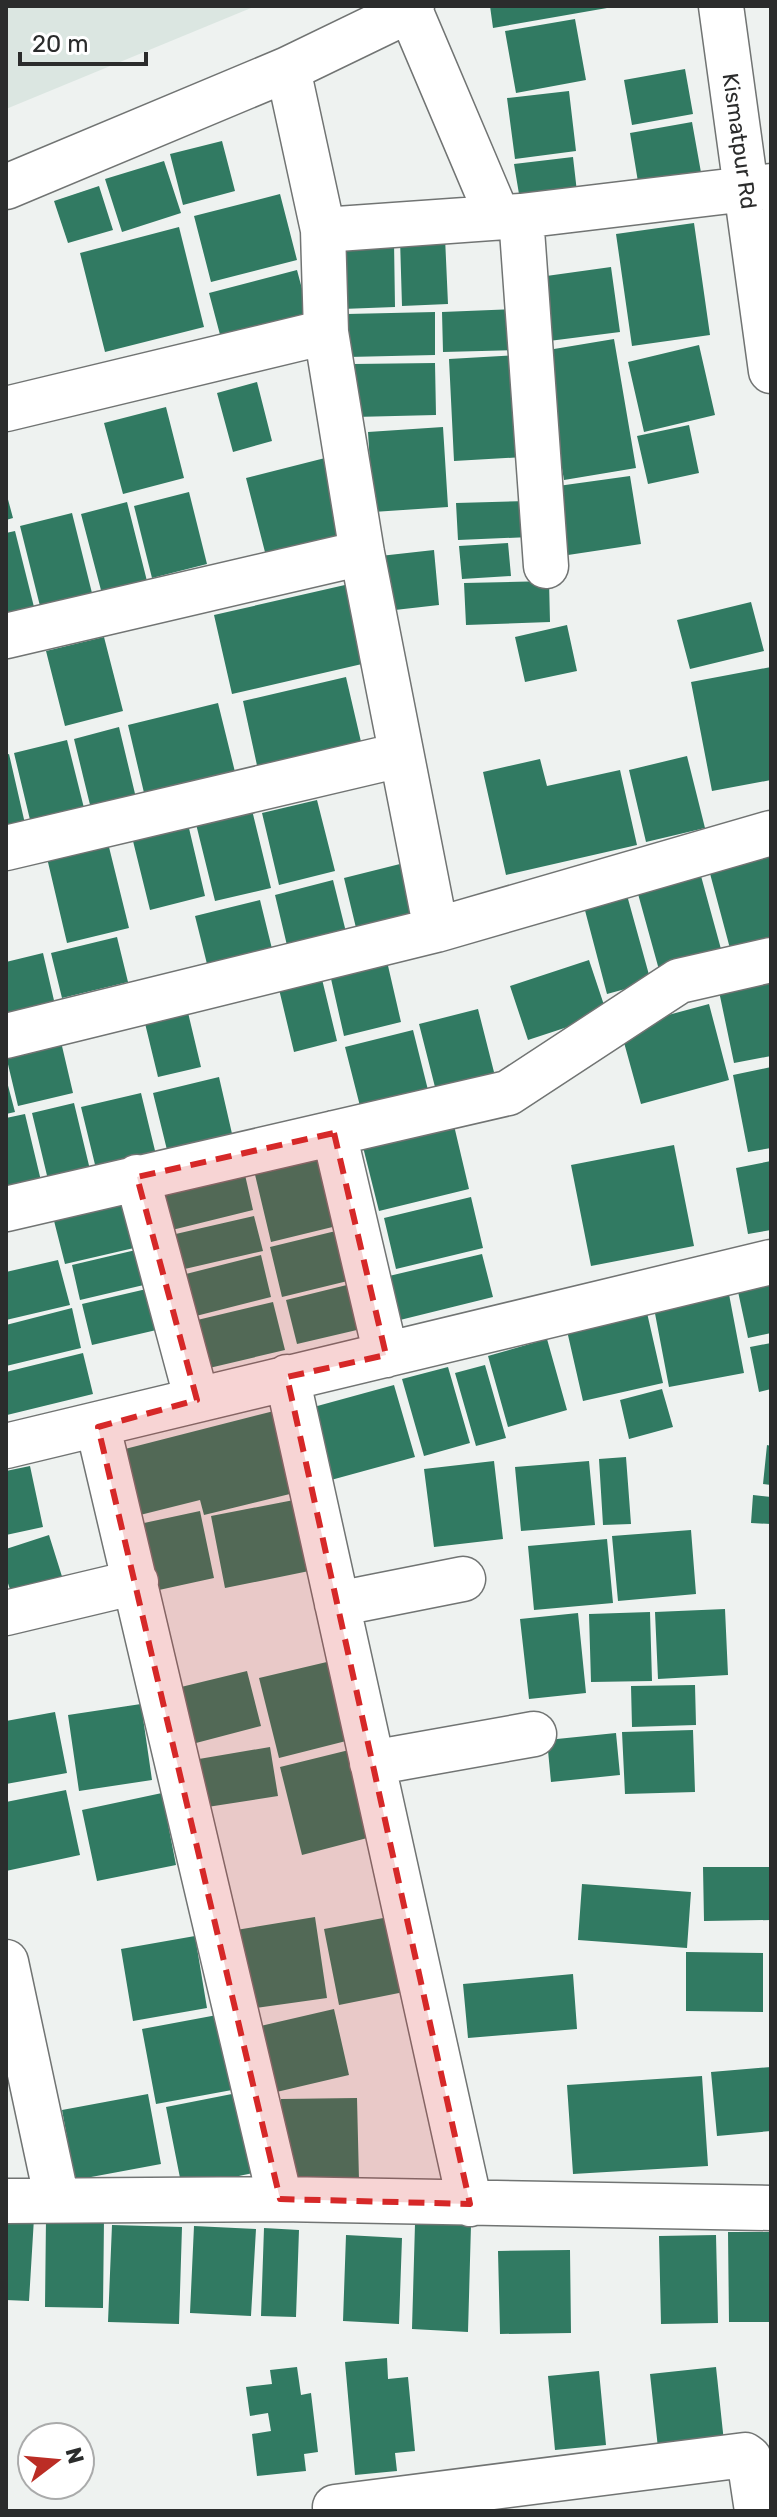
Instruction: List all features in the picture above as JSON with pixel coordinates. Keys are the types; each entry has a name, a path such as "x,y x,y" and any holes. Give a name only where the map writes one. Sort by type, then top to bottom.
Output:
{"street":[{"name":"Kismatpur Rd","path":"721,6 758,188 771,371"},
{"path":"6,187 288,69 411,8 509,216 546,566"},
{"path":"288,69 323,230 326,332 362,553 436,930"},
{"path":"323,230 509,216 758,188"},
{"path":"6,409 326,332"},
{"path":"6,636 362,553"},
{"path":"6,848 400,755"},
{"path":"6,1036 436,930 771,833"},
{"path":"6,1209 508,1093 679,981 771,960"},
{"path":"334,1133 386,1355"},
{"path":"137,1177 197,1400"},
{"path":"6,1446 98,1427 287,1377 771,1262"},
{"path":"287,1377 470,2204"},
{"path":"98,1427 280,2199"},
{"path":"337,1604 463,1579"},
{"path":"6,1613 136,1582"},
{"path":"372,1763 534,1734"},
{"path":"6,1962 57,2200"},
{"path":"6,2201 280,2199 771,2208"},
{"path":"335,2507 745,2455 749,2458 757,2511"}],"highlighted area":[{"path":"334,1133 386,1355 287,1377 470,2204 280,2199 98,1427 197,1400 137,1177"}],"shaded area":[{"path":"6,6 250,6 251,8 6,109"}],"building":[{"path":"490,6 607,6 607,8 493,28"},
{"path":"575,19 586,80 516,93 505,31"},
{"path":"685,69 693,114 632,125 624,80"},
{"path":"569,91 576,151 515,159 507,98"},
{"path":"692,122 702,178 639,188 630,133"},
{"path":"222,141 235,191 183,205 170,154"},
{"path":"573,157 577,192 520,200 514,164"},
{"path":"164,161 181,213 122,232 105,179"},
{"path":"99,186 113,230 68,243 54,201"},
{"path":"280,194 297,260 211,282 194,216"},
{"path":"694,223 710,335 632,346 616,234"},
{"path":"179,227 204,327 105,352 80,253"},
{"path":"445,237 448,304 402,306 400,239"},
{"path":"394,241 395,307 342,309 340,242"},
{"path":"611,267 620,332 541,342 532,278"},
{"path":"297,270 311,323 223,346 209,293"},
{"path":"515,309 516,350 443,352 442,312"},
{"path":"435,312 435,355 348,357 347,314"},
{"path":"614,339 636,468 564,480 542,351"},
{"path":"699,345 715,415 644,432 628,362"},
{"path":"518,355 524,457 454,461 449,359"},
{"path":"435,363 436,415 354,417 353,364"},
{"path":"257,382 272,441 233,452 217,393"},
{"path":"166,407 184,478 123,494 104,423"},
{"path":"689,425 699,473 648,484 637,436"},
{"path":"443,427 448,507 373,512 368,432"},
{"path":"329,457 349,534 266,556 246,478"},
{"path":"630,476 641,544 568,555 558,486"},
{"path":"6,492 13,518 6,520"},
{"path":"189,492 207,564 152,578 134,506"},
{"path":"528,501 530,537 458,540 456,503"},
{"path":"127,502 147,581 102,594 81,514"},
{"path":"72,513 94,601 42,614 20,526"},
{"path":"15,531 35,611 6,619 6,533"},
{"path":"508,543 511,576 462,579 459,546"},
{"path":"434,550 439,605 386,611 380,556"},
{"path":"549,581 550,622 466,625 464,583"},
{"path":"358,582 375,661 232,694 214,615"},
{"path":"751,602 764,651 690,669 677,620"},
{"path":"567,625 577,671 525,682 515,637"},
{"path":"104,637 123,711 65,726 46,651"},
{"path":"771,667 771,780 712,791 691,682"},
{"path":"346,677 362,746 258,770 243,701"},
{"path":"218,703 236,776 145,797 128,725"},
{"path":"119,727 137,802 92,813 74,739"},
{"path":"67,740 85,812 31,824 14,753"},
{"path":"9,754 26,828 6,833 6,755"},
{"path":"687,756 705,828 646,842 629,770"},
{"path":"540,759 547,786 620,770 637,845 506,875 483,772"},
{"path":"317,800 335,871 279,885 262,813"},
{"path":"252,810 271,888 215,901 196,824"},
{"path":"188,824 205,896 150,910 132,837"},
{"path":"108,843 129,928 67,943 47,858"},
{"path":"771,849 771,946 732,956 708,866"},
{"path":"404,863 417,918 357,932 344,878"},
{"path":"698,865 724,960 661,977 635,883"},
{"path":"333,880 349,944 290,958 275,895"},
{"path":"625,888 651,982 607,994 582,899"},
{"path":"260,900 275,961 210,976 195,916"},
{"path":"117,937 128,982 62,998 51,953"},
{"path":"43,953 56,1009 6,1022 6,962"},
{"path":"386,957 401,1022 344,1036 329,970"},
{"path":"589,960 607,1014 528,1040 510,986"},
{"path":"771,966 771,1056 734,1063 716,977"},
{"path":"321,975 337,1041 294,1052 278,985"},
{"path":"185,1000 201,1067 158,1077 142,1011"},
{"path":"709,1004 729,1080 641,1104 620,1028"},
{"path":"478,1009 495,1076 436,1091 419,1024"},
{"path":"58,1029 73,1093 18,1106 6,1056"},
{"path":"413,1030 430,1098 362,1114 345,1047"},
{"path":"771,1067 771,1148 748,1152 733,1075"},
{"path":"219,1077 233,1138 168,1154 153,1093"},
{"path":"6,1078 15,1112 6,1114"},
{"path":"141,1093 158,1163 98,1177 81,1107"},
{"path":"74,1103 92,1178 50,1188 32,1113"},
{"path":"25,1114 42,1185 6,1194 6,1118"},
{"path":"452,1117 469,1189 379,1211 361,1139"},
{"path":"330,1143 349,1223 271,1242 252,1162"},
{"path":"674,1145 694,1246 591,1266 571,1165"},
{"path":"771,1161 771,1230 748,1234 736,1168"},
{"path":"243,1166 253,1210 172,1230 161,1185"},
{"path":"122,1196 134,1248 65,1264 52,1213"},
{"path":"471,1197 483,1248 396,1269 384,1218"},
{"path":"254,1216 263,1251 176,1271 167,1236"},
{"path":"348,1228 360,1278 282,1297 270,1247"},
{"path":"140,1249 148,1284 80,1300 72,1265"},
{"path":"482,1254 493,1297 400,1320 389,1276"},
{"path":"261,1255 271,1297 192,1317 182,1275"},
{"path":"58,1260 70,1305 6,1320 6,1272"},
{"path":"771,1280 771,1333 748,1338 737,1287"},
{"path":"363,1281 374,1326 297,1344 286,1300"},
{"path":"155,1287 165,1328 92,1345 82,1304"},
{"path":"728,1289 744,1373 669,1387 653,1303"},
{"path":"273,1302 285,1350 205,1369 193,1321"},
{"path":"645,1304 663,1383 583,1401 565,1322"},
{"path":"72,1308 81,1348 6,1366 6,1325"},
{"path":"547,1339 567,1410 508,1427 488,1356"},
{"path":"771,1343 771,1389 759,1392 750,1347"},
{"path":"83,1353 93,1394 7,1415 6,1372"},
{"path":"485,1365 506,1438 476,1446 455,1373"},
{"path":"448,1367 470,1443 424,1456 402,1379"},
{"path":"394,1385 415,1457 331,1480 310,1408"},
{"path":"662,1389 673,1427 629,1439 620,1400"},
{"path":"274,1411 294,1493 204,1515 200,1500 140,1515 125,1449"},
{"path":"767,1445 771,1446 771,1485 763,1484"},
{"path":"626,1457 631,1524 603,1525 599,1459"},
{"path":"494,1461 503,1539 434,1547 424,1469"},
{"path":"589,1461 595,1525 521,1531 515,1467"},
{"path":"30,1466 43,1527 6,1535 6,1471"},
{"path":"753,1495 771,1497 771,1524 751,1523"},
{"path":"299,1499 314,1570 225,1588 211,1516"},
{"path":"200,1511 214,1578 159,1590 144,1523"},
{"path":"691,1530 696,1594 618,1601 612,1536"},
{"path":"49,1535 65,1586 14,1602 6,1577 6,1549"},
{"path":"607,1539 613,1603 534,1610 528,1546"},
{"path":"725,1609 728,1675 658,1679 655,1612"},
{"path":"650,1612 652,1681 591,1682 589,1614"},
{"path":"578,1613 586,1693 529,1699 520,1619"},
{"path":"331,1661 350,1740 279,1758 259,1678"},
{"path":"247,1671 261,1726 196,1743 181,1687"},
{"path":"695,1685 696,1725 632,1727 631,1686"},
{"path":"141,1704 152,1780 79,1791 68,1715"},
{"path":"55,1712 67,1773 6,1784 6,1721"},
{"path":"693,1730 695,1792 625,1794 622,1732"},
{"path":"616,1733 620,1775 551,1782 547,1740"},
{"path":"270,1747 278,1796 201,1808 193,1760"},
{"path":"349,1750 371,1837 302,1855 280,1767"},
{"path":"66,1790 80,1855 6,1871 6,1802"},
{"path":"162,1793 176,1865 97,1881 82,1810"},
{"path":"703,1867 771,1867 771,1920 704,1921"},
{"path":"582,1884 691,1892 687,1948 578,1940"},
{"path":"394,1916 409,1991 339,2005 324,1929"},
{"path":"315,1917 327,1998 242,2010 230,1931"},
{"path":"195,1936 207,2008 133,2021 121,1949"},
{"path":"686,1952 763,1953 763,2012 686,2011"},
{"path":"573,1974 577,2029 468,2038 463,1984"},
{"path":"334,2009 349,2075 268,2094 252,2028"},
{"path":"217,2015 232,2090 156,2104 142,2029"},
{"path":"771,2067 771,2131 717,2136 711,2072"},
{"path":"702,2076 708,2166 573,2174 567,2085"},
{"path":"237,2093 253,2173 182,2188 166,2107"},
{"path":"148,2094 161,2164 75,2180 62,2110"},
{"path":"357,2098 359,2180 283,2182 281,2099"},
{"path":"6,2216 34,2218 29,2301 6,2300"},
{"path":"46,2218 104,2219 103,2308 45,2307"},
{"path":"415,2224 471,2225 468,2332 412,2329"},
{"path":"112,2225 182,2227 179,2324 108,2322"},
{"path":"194,2226 256,2229 251,2316 190,2313"},
{"path":"264,2228 299,2230 296,2317 261,2316"},
{"path":"728,2232 771,2232 771,2322 729,2322"},
{"path":"346,2235 402,2238 399,2324 343,2321"},
{"path":"716,2235 718,2323 661,2324 659,2236"},
{"path":"570,2250 571,2333 500,2334 498,2251"},
{"path":"387,2358 388,2379 408,2377 415,2451 395,2453 397,2471 355,2475 345,2362"},
{"path":"297,2367 301,2395 311,2393 318,2452 304,2454 306,2471 257,2476 252,2434 271,2431 268,2413 250,2416 246,2387 272,2384 270,2370"},
{"path":"716,2367 724,2442 658,2448 650,2374"},
{"path":"599,2371 606,2445 555,2450 548,2376"}]}
